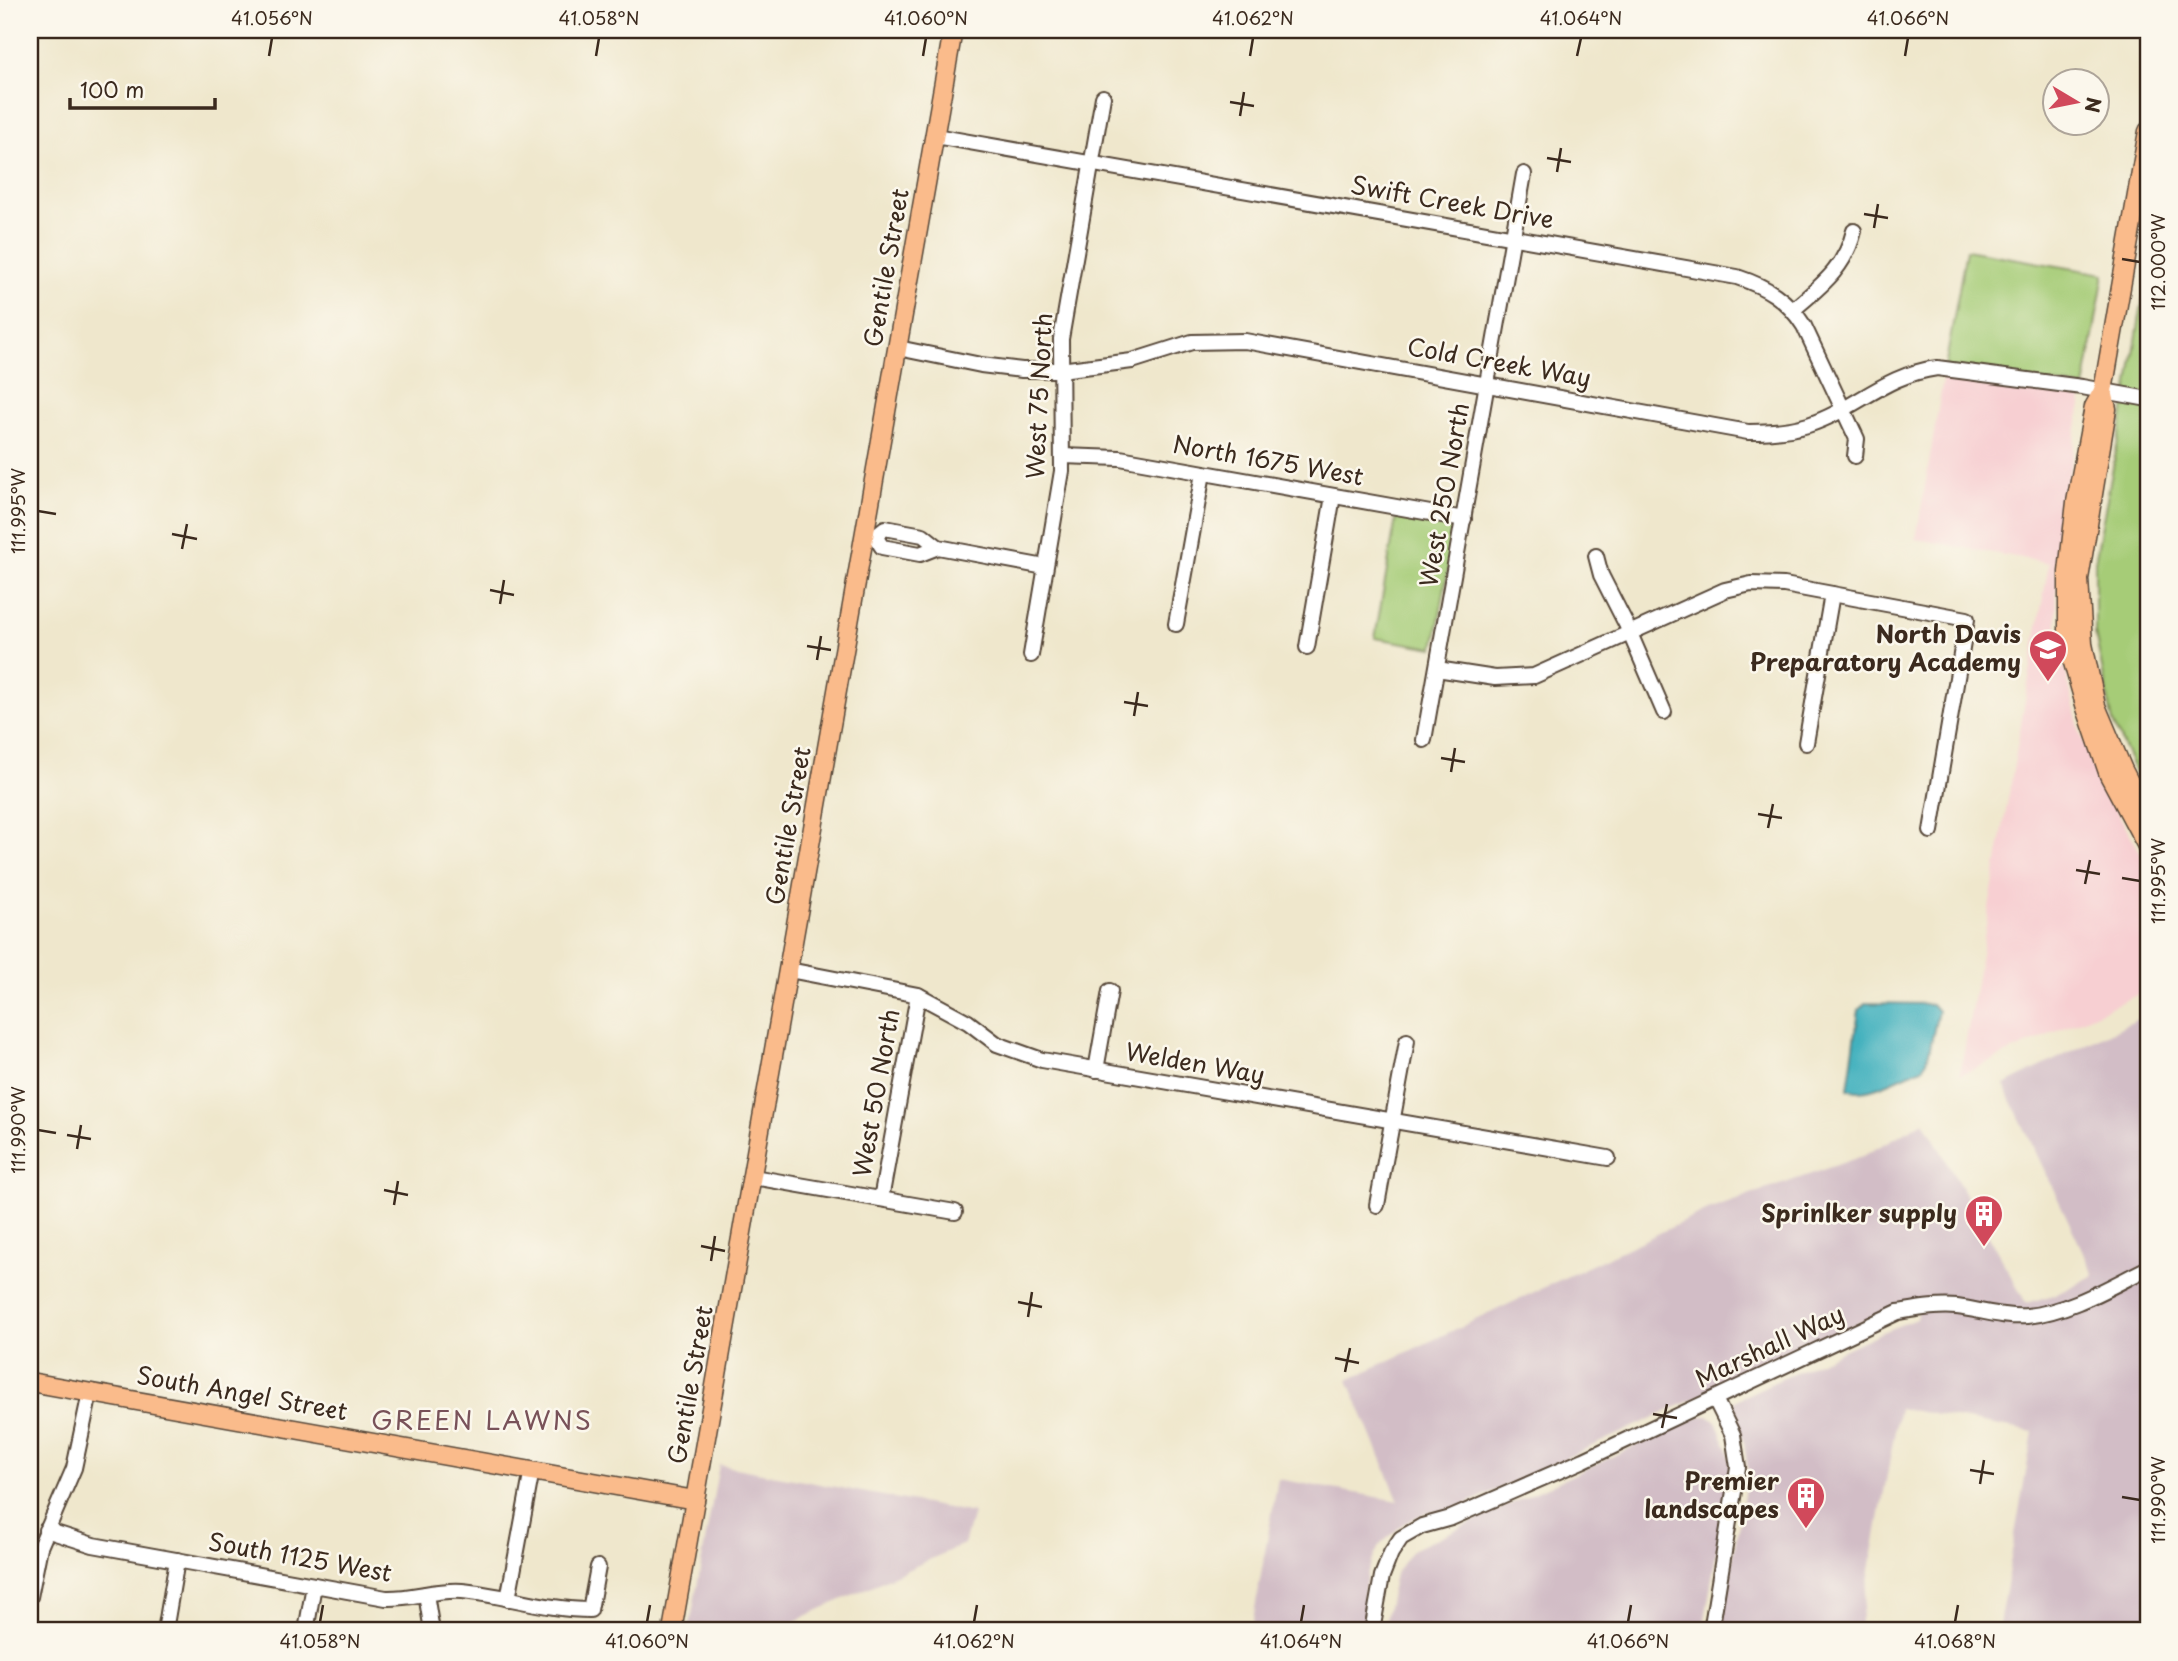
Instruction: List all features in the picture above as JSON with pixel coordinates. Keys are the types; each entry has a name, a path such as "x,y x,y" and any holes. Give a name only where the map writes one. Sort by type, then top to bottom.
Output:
{"main road":[{"name":"Gentile Street","path":"672,1631 789,970 870,535 898,348 954,30"},
{"path":"2148,131 2103,391 2094,407 2076,502 2068,572 2068,645 2086,708 2109,775 2148,848"},
{"path":"2103,391 2107,410 2079,579 2083,644 2096,706 2123,770 2148,818"},
{"name":"South Angel Street","path":"30,1382 695,1500"}],"street":[{"name":"West 75 North","path":"1031,655 1062,457 1060,339 1103,97"},
{"name":"Swift Creek Drive","path":"935,136 1737,277 1777,294 1794,309 1857,439 1855,456"},
{"name":"West 250 North","path":"1424,740 1524,174"},
{"path":"1794,309 1855,252 1854,231"},
{"name":"Cold Creek Way","path":"898,348 981,365 1021,370 1060,370 1132,361 1192,342 1245,341 1748,432 1774,433 1810,424 1899,377 1937,368 2082,387 2148,399"},
{"name":"North 1675 West","path":"1062,457 1120,458 1464,519"},
{"path":"1176,624 1203,473"},
{"path":"1307,647 1333,496"},
{"path":"870,535 882,547 920,554 938,547 1045,567"},
{"path":"1597,555 1601,575 1664,712"},
{"path":"1437,669 1495,678 1534,676 1724,590 1751,584 1784,585 1967,619 1931,831"},
{"path":"1806,743 1832,594"},
{"name":"Welden Way","path":"789,970 918,995 968,1021 997,1044 1042,1060 1608,1158"},
{"path":"1096,1070 1110,991"},
{"name":"West 50 North","path":"881,1199 918,995"},
{"path":"1377,1205 1407,1041"},
{"path":"752,1177 955,1212"},
{"name":"Marshall Way","path":"1372,1631 1382,1576 1391,1553 1401,1538 1422,1526 1451,1518 1715,1399 1898,1312 1928,1307 1956,1307 2025,1317 2049,1312 2148,1268"},
{"path":"30,1597 35,1567 46,1530 74,1468 90,1393"},
{"path":"1711,1631 1738,1467 1733,1435 1715,1399"},
{"path":"508,1599 532,1469"},
{"name":"South 1125 West","path":"46,1530 85,1544 386,1598 460,1591 569,1610 590,1610 598,1567"},
{"path":"165,1631 177,1560"},
{"path":"306,1631 314,1585"},
{"path":"426,1594 432,1631"}],"shaded area":[{"name":"North Davis Preparatory Academy","path":"1945,368 2084,388 2056,547 2057,634 2080,733 2113,805 2148,865 2148,990 1960,1075 2049,563 1916,539"},
{"path":"2148,1014 2148,1631 1998,1631 2033,1432 1899,1408 1859,1631 1720,1631 1748,1471 1744,1443 1732,1414 1732,1403 1882,1332 1916,1319 1919,1301 1879,1314 1455,1509 1423,1514 1403,1524 1379,1546 1367,1573 1364,1595 1367,1617 1365,1631 1251,1631 1278,1479 1399,1501 1348,1380 1708,1210 1865,1155 1924,1121 2026,1303 2057,1294 2094,1275 2004,1085"},
{"path":"1699,1416 1708,1416 1716,1422 1728,1450 1731,1466 1703,1631 1383,1631 1395,1574 1412,1550"},
{"path":"719,1465 973,1513 964,1544 773,1631 689,1631"}],"green space":[{"path":"1966,250 2104,274 2084,388 1945,368"},
{"path":"2148,267 2148,800 2113,723 2095,633 2095,561"},
{"path":"1397,513 1450,524 1455,531 1434,648 1375,638"}],"water":[{"path":"1865,1003 1932,1004 1938,1011 1927,1061 1922,1068 1874,1088 1855,1091 1848,1089 1859,1010"}],"place":[{"name":"North Davis Preparatory Academy","path":"2048,683"},
{"name":"Sprinlker supply","path":"1984,1248"},
{"name":"Premier landscapes","path":"1806,1530"}],"district":[{"name":"GREEN LAWNS","path":"482,1421"}]}
